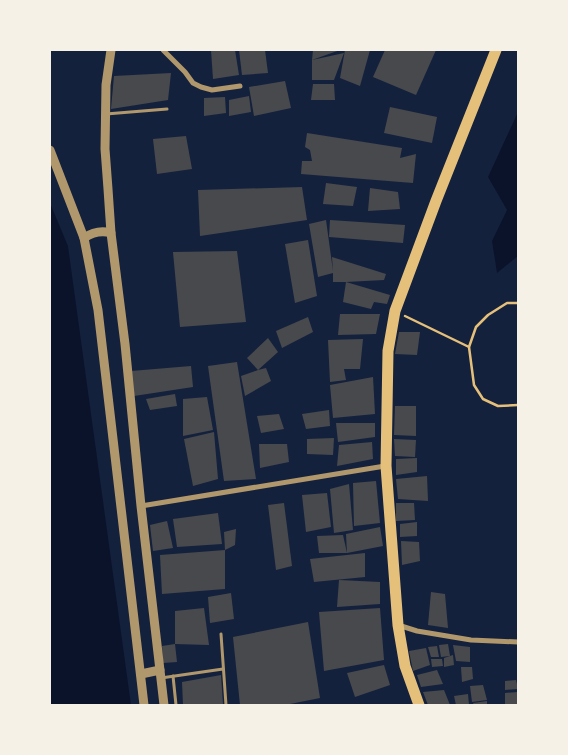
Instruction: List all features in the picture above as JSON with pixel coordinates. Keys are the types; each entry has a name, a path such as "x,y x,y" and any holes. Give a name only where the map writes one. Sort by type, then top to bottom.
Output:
{"highway":[{"path":"419,705 405,666 398,625 386,466 388,351 395,311 496,50"}],"street":[{"path":"111,50 106,86 106,157 111,233 125,344 164,705"},
{"path":"163,50 193,83 201,87 212,90 240,86"},
{"path":"50,150 84,238 98,310 144,705"},
{"path":"84,238 98,231 111,233"},
{"path":"142,506 386,466"},
{"path":"398,625 417,631 471,640 518,642"},
{"path":"141,674 160,674"}],"lane":[{"path":"106,114 167,109"},
{"path":"221,634 226,705"},
{"path":"160,674 173,676 223,669"},
{"path":"173,676 176,705"}],"path":[{"path":"518,303 507,304 488,315 476,327 469,347 474,385 483,399 498,406 518,405"},
{"path":"395,311 469,347"}],"water":[{"path":"518,112 518,256 497,273 492,241 507,210 488,177"},
{"path":"50,203 68,246 131,705 50,705"}],"building":[{"path":"211,50 235,50 239,75 213,79"},
{"path":"239,50 265,50 268,73 242,75"},
{"path":"313,50 340,50 312,60"},
{"path":"345,50 370,50 360,86 340,78"},
{"path":"385,50 436,50 416,95 373,77"},
{"path":"344,53 334,80 312,80 312,60"},
{"path":"171,73 168,100 111,109 114,76"},
{"path":"285,81 291,108 254,116 249,87"},
{"path":"313,84 334,84 335,100 311,100"},
{"path":"249,96 251,112 229,116 229,100"},
{"path":"225,97 226,113 204,116 204,98"},
{"path":"390,107 437,117 432,143 384,133"},
{"path":"307,133 402,148 400,158 416,154 413,183 301,174 302,161 312,161 310,150 305,147"},
{"path":"186,136 192,169 157,174 153,139"},
{"path":"326,183 357,187 353,206 323,204"},
{"path":"302,187 307,220 200,236 198,190"},
{"path":"370,188 398,192 400,209 368,211"},
{"path":"326,220 333,271 332,257 386,274 384,280 333,282 333,273 318,277 309,224"},
{"path":"330,220 405,225 403,243 329,237"},
{"path":"308,240 317,296 295,303 285,244"},
{"path":"237,251 246,322 180,327 173,252"},
{"path":"346,282 390,295 387,304 374,302 371,309 343,302"},
{"path":"340,314 380,314 376,334 338,335"},
{"path":"308,317 313,332 282,348 276,331"},
{"path":"399,332 420,332 417,355 395,354"},
{"path":"268,338 278,352 258,370 247,358"},
{"path":"363,339 360,369 344,369 346,380 330,382 328,340"},
{"path":"237,362 256,479 224,481 208,366"},
{"path":"191,366 193,387 134,396 131,371"},
{"path":"266,368 271,381 245,396 241,376"},
{"path":"373,377 375,414 333,418 330,385"},
{"path":"175,394 177,406 150,410 146,399"},
{"path":"207,397 213,430 183,436 183,399"},
{"path":"395,406 416,406 416,436 394,435"},
{"path":"329,410 330,426 306,429 302,414"},
{"path":"279,414 284,429 261,433 257,416"},
{"path":"336,423 375,423 375,437 338,442"},
{"path":"214,432 218,479 193,486 184,439"},
{"path":"334,438 333,455 307,454 307,439"},
{"path":"394,439 416,440 415,457 395,456"},
{"path":"372,442 373,459 337,466 339,445"},
{"path":"259,444 287,444 289,462 260,468"},
{"path":"417,458 417,472 396,475 396,459"},
{"path":"427,476 428,501 398,499 396,479"},
{"path":"376,481 380,523 354,526 353,483"},
{"path":"349,484 353,530 334,533 330,489"},
{"path":"327,493 331,527 306,532 302,495"},
{"path":"284,503 292,566 276,570 268,505"},
{"path":"396,503 414,503 415,520 396,521"},
{"path":"218,513 222,544 177,547 173,519"},
{"path":"167,521 173,548 153,551 150,525"},
{"path":"417,522 417,536 400,537 400,524"},
{"path":"380,527 383,546 347,553 346,534"},
{"path":"236,529 235,545 225,550 224,532"},
{"path":"343,535 347,553 319,553 317,536"},
{"path":"401,541 419,542 420,561 402,565"},
{"path":"225,550 225,589 162,594 160,555"},
{"path":"365,553 365,577 314,582 310,559"},
{"path":"339,580 380,582 380,604 337,607"},
{"path":"431,592 445,594 448,628 428,625"},
{"path":"231,593 234,619 210,623 208,597"},
{"path":"204,608 209,645 175,644 175,611"},
{"path":"380,608 384,660 324,671 319,612"},
{"path":"308,622 320,698 285,705 240,705 233,637"},
{"path":"175,644 177,662 163,663 162,646"},
{"path":"448,644 450,656 441,657 439,645"},
{"path":"453,645 470,647 470,662 456,661"},
{"path":"437,646 439,657 431,657 428,647"},
{"path":"426,648 430,665 413,671 409,651"},
{"path":"453,655 454,665 444,667 444,658"},
{"path":"431,659 442,659 443,666 432,667"},
{"path":"384,665 390,685 355,697 347,673"},
{"path":"461,667 472,667 473,679 462,682"},
{"path":"437,670 443,684 421,687 417,675"},
{"path":"221,675 223,705 183,705 182,682"},
{"path":"516,680 518,689 505,690 505,681"},
{"path":"483,685 487,700 472,702 470,686"},
{"path":"444,690 450,705 428,705 423,692"},
{"path":"518,692 518,705 505,705 505,693"},
{"path":"468,694 469,705 456,705 454,696"},
{"path":"487,701 487,705 474,705 473,703"}]}
